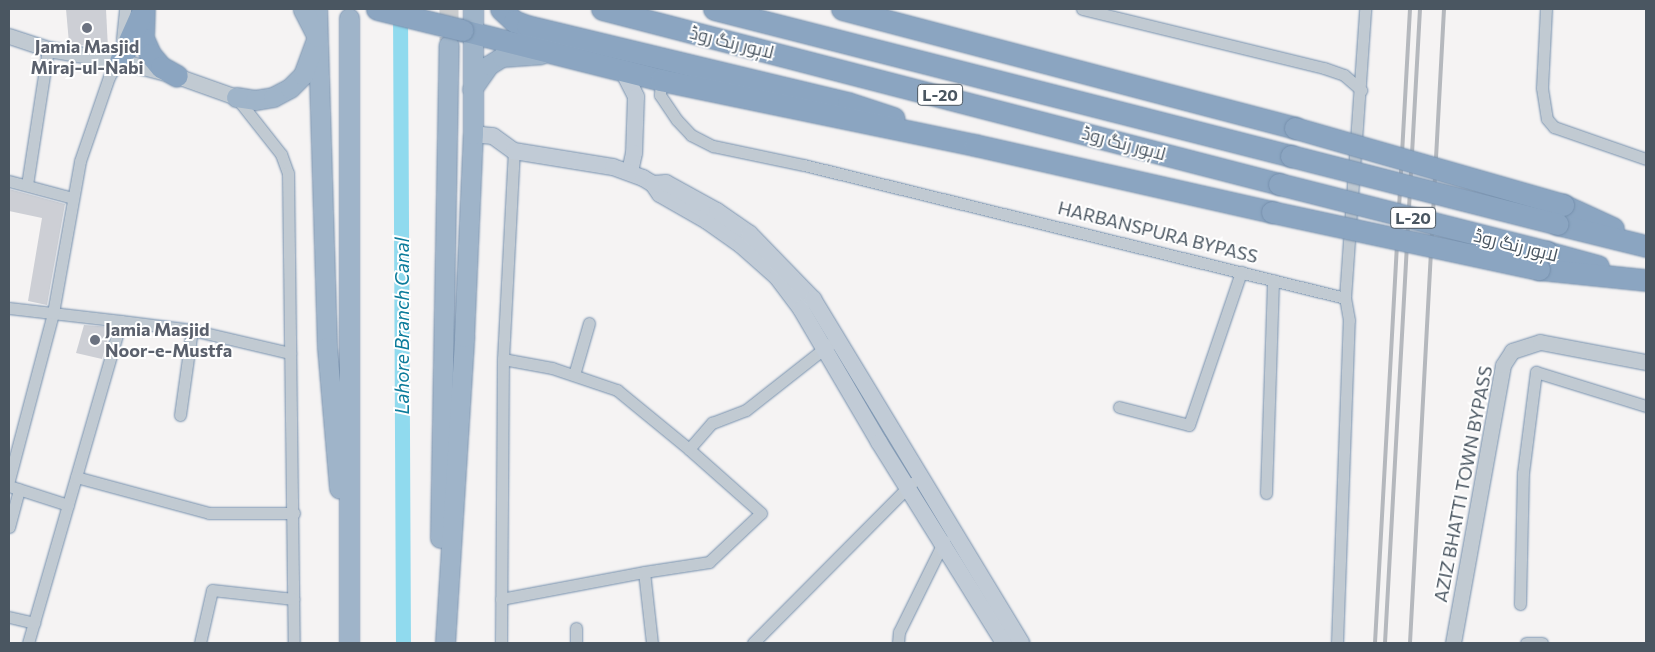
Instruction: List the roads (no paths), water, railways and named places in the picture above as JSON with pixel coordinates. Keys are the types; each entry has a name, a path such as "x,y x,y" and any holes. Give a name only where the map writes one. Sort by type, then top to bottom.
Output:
{"highway":[{"path":"120,61 144,9"},
{"path":"144,9 143,38 150,54 161,67 176,76"},
{"path":"236,97 255,100 273,97 290,88 303,75 316,37 303,9"},
{"path":"317,9 316,37 328,347 349,614"},
{"path":"377,9 462,36 555,54 661,80 975,144 1272,212 1543,261"},
{"path":"443,643 440,461 462,36 473,9"},
{"path":"501,9 514,21 527,26 848,103 975,144"},
{"name":"لاہور رنگ روڈ","path":"602,9 1279,184 1543,261 1646,280"},
{"name":"لاہور رنگ روڈ","path":"714,9 1291,156 1560,215 1646,245"},
{"path":"842,9 1295,128 1560,215"},
{"path":"349,18 349,643"},
{"path":"443,643 473,134 472,89 462,36"},
{"path":"472,89 489,65 502,57 555,54"}],"main road":[{"path":"623,71 636,97 634,153 630,172"},
{"path":"473,134 493,136 514,150 630,172 653,184 660,194 707,221 741,245 777,277 801,308 824,350 1004,643"},
{"path":"653,184 666,183 718,211 750,234 813,299 1021,643"}],"street":[{"path":"9,480 53,313 80,161 109,77 120,61 125,9"},
{"path":"1082,9 1324,68 1344,75 1361,90"},
{"path":"1337,643 1349,320 1345,298 1361,90 1365,9"},
{"path":"1546,9 1542,88 1547,119 1554,127 1646,159"},
{"path":"9,36 48,49 120,61 176,76 236,97 282,154 288,173 294,513 294,643"},
{"path":"27,185 48,49"},
{"name":"HARBANSPURA BYPASS","path":"661,80 660,95 677,120 691,135 713,146 1345,298"},
{"path":"501,643 503,359 514,150"},
{"path":"9,181 73,198"},
{"path":"1119,407 1189,425 1241,272"},
{"path":"1266,493 1273,280"},
{"path":"9,308 192,330 290,353"},
{"path":"28,643 121,322"},
{"path":"574,375 589,323"},
{"path":"180,415 192,330"},
{"path":"689,449 712,423 746,410 838,338"},
{"name":"AZIZ BHATTI TOWN BYPASS","path":"1453,643 1503,365 1512,351 1540,342 1646,362"},
{"path":"501,599 644,572 709,562 761,513 689,449 617,390 574,375 503,359"},
{"path":"1520,604 1524,473 1536,372 1646,406"},
{"path":"753,643 908,488 918,474"},
{"path":"76,478 209,513 294,513"},
{"path":"9,527 14,487 68,505"},
{"path":"898,643 899,632 944,544 949,525"},
{"path":"644,572 652,643"},
{"path":"200,643 212,590 294,599"},
{"path":"9,617 34,623"},
{"path":"576,628 576,643"},
{"path":"1526,643 1542,643"}],"waterway":[{"name":"Lahore Branch Canal","path":"400,9 403,643"}],"tunnel":[{"path":"449,9 449,40"}],"railway":[{"path":"1375,643 1410,9"},
{"path":"1385,643 1420,9"},
{"path":"1410,643 1444,9"}],"place":[{"name":"Jamia Masjid Miraj-ul-Nabi","path":"87,28"},
{"name":"Jamia Masjid Noor-e-Mustfa","path":"95,340"}]}
